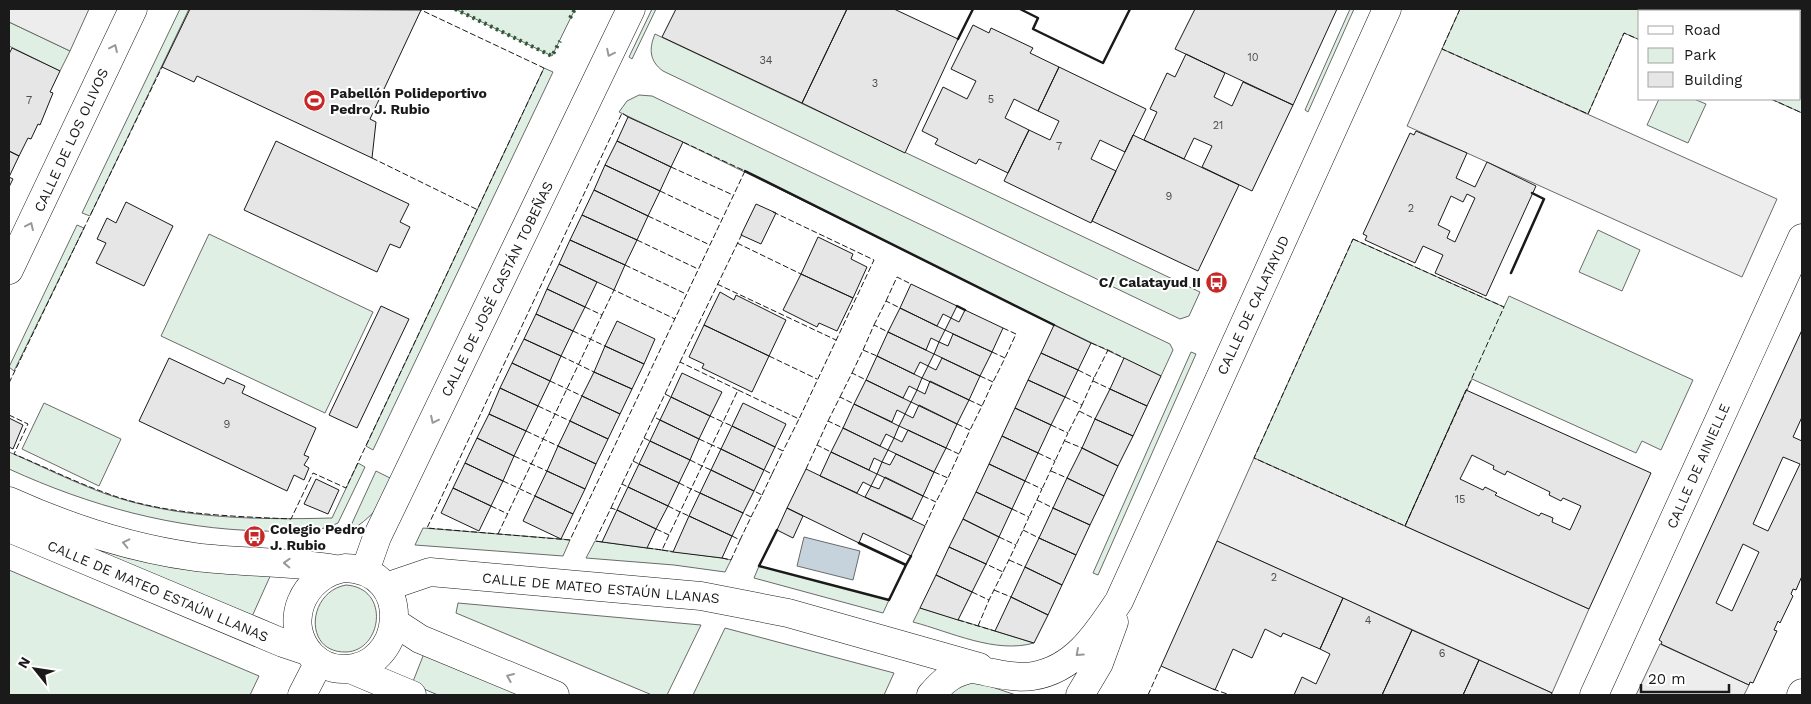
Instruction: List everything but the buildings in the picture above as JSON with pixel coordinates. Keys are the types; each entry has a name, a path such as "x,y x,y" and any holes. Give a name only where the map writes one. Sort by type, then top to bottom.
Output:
{"street":[{"name":"CALLE DE LOS OLIVOS","path":"9,270 133,9"},
{"name":"CALLE DE JOSÉ CASTÁN TOBEÑAS","path":"375,579 377,537 631,9"},
{"name":"CALLE DE CALATAYUD","path":"930,695 941,683 962,671 972,669 1009,676 1031,676 1052,671 1070,661 1098,632 1119,600 1387,9"},
{"name":"CALLE DE AINIELLE","path":"1594,695 1800,251"},
{"name":"CALLE DE MATEO ESTAÚN LLANAS","path":"9,501 71,528 154,550 238,561 304,563 335,569"},
{"name":"CALLE DE MATEO ESTAÚN LLANAS","path":"9,528 313,657"},
{"path":"355,568 375,579 392,598 394,622 381,651 362,666 350,669 337,669 313,657 298,633 298,612 310,586 317,579 335,569 355,568"},
{"name":"CALLE DE MATEO ESTAÚN LLANAS","path":"375,579 430,572 672,592 759,606 1009,676"},
{"name":"CALLE DE CALATAYUD","path":"1080,695 1095,672 1107,646 1119,600"},
{"path":"394,622 420,639 554,695"},
{"name":"CALLE DE MATEO ESTAÚN LLANAS","path":"903,646 914,652 923,662 928,674 930,695"},
{"path":"302,695 313,657"},
{"path":"350,669 412,695"}],"green space":[{"path":"180,9 189,9 90,216 82,213"},
{"path":"455,9 575,9 552,56"},
{"path":"652,9 656,9 632,59 629,57"},
{"path":"1350,9 1354,9 1308,112 1305,110"},
{"path":"1460,9 1802,9 1802,113 1773,100 1801,100 1801,10 1638,10 1638,39 1624,33 1588,114 1442,49"},
{"path":"9,22 70,51 60,71 9,46"},
{"path":"655,34 1200,292 1189,316 1180,319 663,71 653,59 651,49"},
{"path":"544,68 553,72 373,450 366,446"},
{"path":"639,95 652,96 1170,344 1173,350 1161,376 619,112 627,101"},
{"path":"1659,100 1696,100 1706,104 1688,143 1647,125"},
{"path":"77,225 84,228 14,371 9,367"},
{"path":"1598,230 1640,250 1622,291 1579,272"},
{"path":"209,234 373,312 325,413 161,336"},
{"path":"1353,239 1504,307 1509,296 1693,380 1661,450 1642,441 1636,453 1472,379 1405,526 1254,458"},
{"path":"1191,352 1196,354 1098,575 1093,573"},
{"path":"44,403 121,439 99,486 22,449"},
{"path":"9,452 106,494 133,502 189,513 247,518 332,518 358,463 365,467 338,523 311,531 263,531 197,526 133,513 101,504 70,494 9,469"},
{"path":"376,471 396,481 376,510 348,532"},
{"path":"9,519 272,572 250,621"},
{"path":"423,528 570,540 563,556 415,545"},
{"path":"595,541 731,560 725,572 674,565 586,558"},
{"path":"759,566 889,600 883,613 754,578"},
{"path":"9,570 259,676 250,695 9,695"},
{"path":"346,585 360,589 370,597 375,607 376,619 374,631 368,642 358,649 346,652 332,650 322,643 317,633 315,622 318,610 324,599 333,590"},
{"path":"458,603 701,625 667,695 652,695 456,613"},
{"path":"920,608 1034,643 1019,646 989,644 913,622"},
{"path":"725,628 894,673 884,695 693,695"},
{"path":"425,651 531,695 438,695 412,684"},
{"path":"977,682 1016,695 946,695 955,685"}],"shaded area":[{"path":"9,9 89,9 70,51 9,22"},
{"path":"1442,49 1777,199 1742,277 1407,126"},
{"path":"1254,458 1589,609 1552,693 1217,541"},
{"path":"804,537 860,551 853,580 797,566"},
{"path":"1660,644 1749,685 1744,695 1636,695"}],"hedge":[{"path":"455,9 552,56 560,41"},
{"path":"570,18 575,9"}],"fence":[{"path":"1460,9 1442,49 1588,114 1624,33 1638,39"},
{"path":"9,415 28,424 14,454 94,489 151,506 197,513 291,519 313,473 346,488 544,68 421,10"},
{"path":"9,383 162,67"},
{"path":"1773,100 1802,113"},
{"path":"628,117 622,113 427,528 570,540 745,171 683,142"},
{"path":"372,158 478,210"},
{"path":"671,167 733,195"},
{"path":"660,191 721,220"},
{"path":"773,212 874,260 799,419"},
{"path":"648,216 710,245"},
{"path":"680,362 742,234"},
{"path":"1353,239 1504,307 1405,526 1254,458 1353,239"},
{"path":"637,240 698,269"},
{"path":"737,243 801,274"},
{"path":"625,265 686,294"},
{"path":"886,301 897,277 911,284"},
{"path":"717,284 836,340"},
{"path":"585,307 602,315 614,290 675,319"},
{"path":"874,325 886,301 900,308"},
{"path":"498,534 602,315"},
{"path":"863,350 874,325 888,332"},
{"path":"1003,328 1016,334 1005,358"},
{"path":"573,331 605,346"},
{"path":"1091,343 1108,350 1094,378"},
{"path":"852,373 863,350 877,356"},
{"path":"1108,350 1124,358"},
{"path":"992,352 1005,358 993,382"},
{"path":"561,356 594,372"},
{"path":"769,356 817,379"},
{"path":"665,394 680,362 738,390 723,422 710,416"},
{"path":"1078,370 1094,378 1082,405"},
{"path":"840,397 852,373 866,380"},
{"path":"980,376 993,382 982,406"},
{"path":"550,381 582,396"},
{"path":"1093,381 1110,389"},
{"path":"738,390 799,419 783,451"},
{"path":"654,417 665,394 671,397"},
{"path":"828,421 840,397 854,404"},
{"path":"1065,397 1082,405 1068,433"},
{"path":"969,400 982,406 970,430"},
{"path":"538,406 570,421"},
{"path":"1079,411 1095,419"},
{"path":"644,438 654,417 660,420"},
{"path":"817,445 828,421 843,428"},
{"path":"699,439 712,445 723,422 732,426"},
{"path":"957,424 970,430 959,454"},
{"path":"1051,425 1068,433 1055,461"},
{"path":"526,431 558,446"},
{"path":"633,461 644,438 650,441"},
{"path":"1065,441 1082,448"},
{"path":"690,460 702,466 712,445 721,449"},
{"path":"806,469 817,445 831,452"},
{"path":"772,474 783,451 775,447"},
{"path":"946,448 959,454 948,478"},
{"path":"1038,453 1055,461 1042,489"},
{"path":"514,456 547,471"},
{"path":"622,484 633,461 639,464"},
{"path":"679,483 691,489 702,466 711,470"},
{"path":"762,495 772,474 764,470"},
{"path":"1051,471 1067,478"},
{"path":"934,472 948,478 936,502"},
{"path":"503,481 535,496"},
{"path":"1025,481 1042,489 1029,517"},
{"path":"611,508 622,484 628,487"},
{"path":"668,506 680,512 691,489 700,493"},
{"path":"751,517 762,495 754,491"},
{"path":"923,496 936,502 925,526"},
{"path":"1037,500 1053,508"},
{"path":"491,506 508,514"},
{"path":"602,542 595,541 611,508 617,510"},
{"path":"1012,509 1029,517 1016,545"},
{"path":"656,529 669,535 680,512 689,516"},
{"path":"740,540 751,517 743,513"},
{"path":"1023,530 1039,538"},
{"path":"647,548 662,550 669,535"},
{"path":"722,558 731,560 740,540 732,536"},
{"path":"999,537 1016,545 1003,572"},
{"path":"662,550 673,552"},
{"path":"1009,560 1025,567"},
{"path":"972,592 989,600 1003,572 986,564"},
{"path":"994,590 1011,597"},
{"path":"978,626 989,600"},
{"path":"958,620 995,631"},
{"path":"1148,695 1161,666 1163,667"},
{"path":"1213,689 1230,695"}],"wall":[{"path":"958,39 973,9"},
{"path":"1020,9 1038,18 1033,29 1103,63 1130,9"},
{"path":"745,171 1054,325"},
{"path":"1511,273 1544,199 1532,193"},
{"path":"957,306 965,310"},
{"path":"777,530 759,566 889,600 906,565"},
{"path":"859,543 906,565 911,556"}],"place":[{"name":"Pabellón Polideportivo Pedro J. Rubio","path":"314,101"},
{"name":"C/ Calatayud II","path":"1217,282"},
{"name":"Colegio Pedro J. Rubio","path":"254,537"}]}
